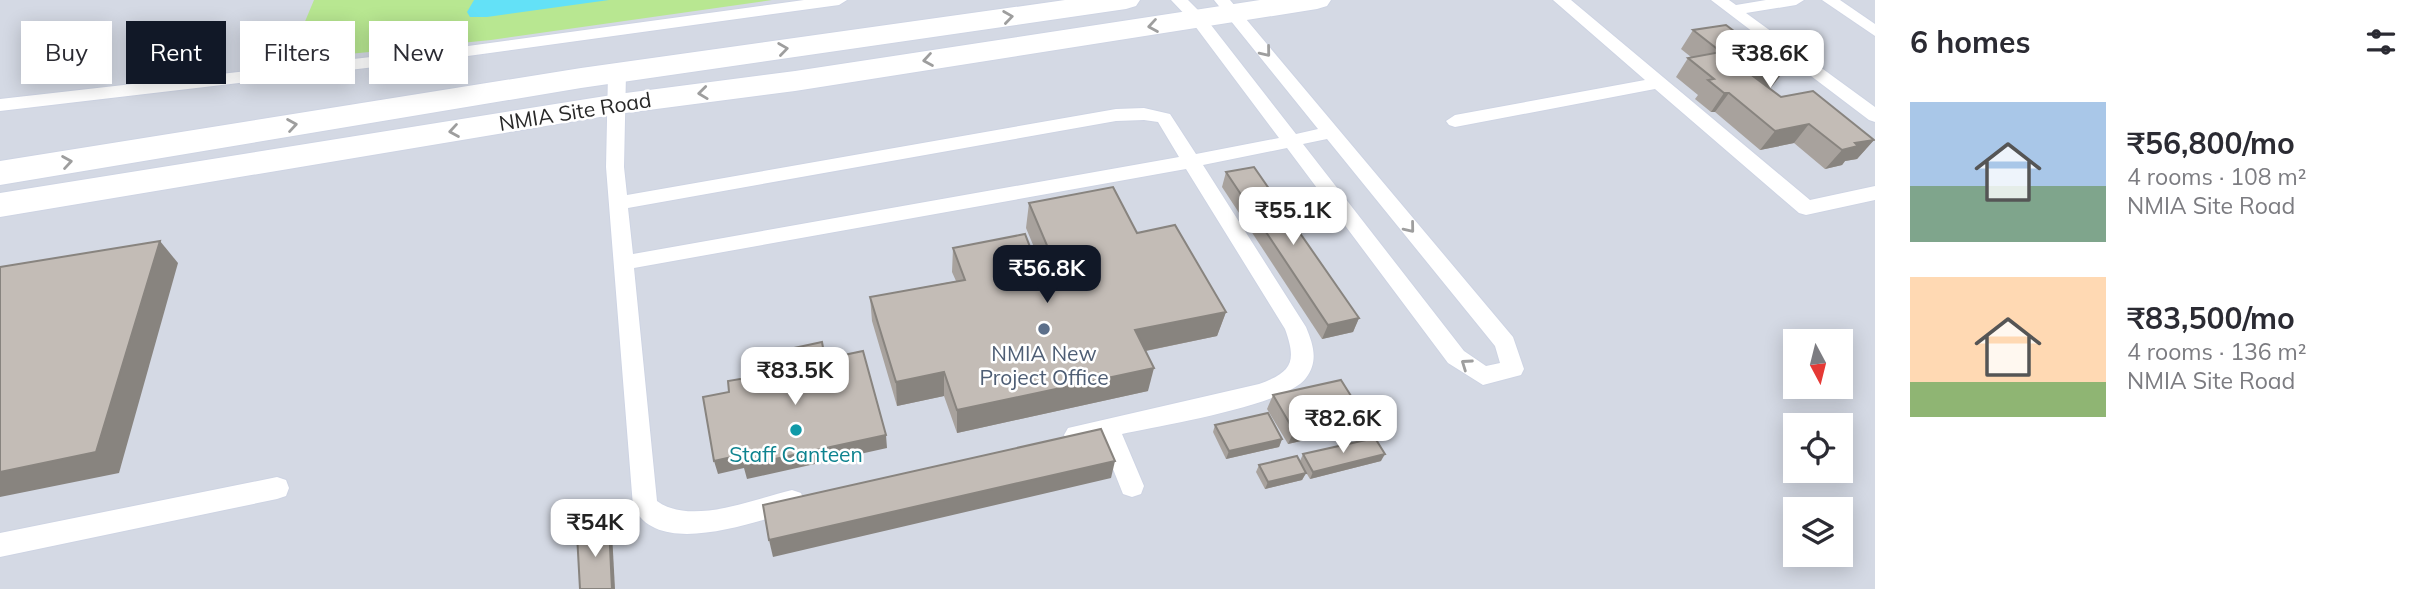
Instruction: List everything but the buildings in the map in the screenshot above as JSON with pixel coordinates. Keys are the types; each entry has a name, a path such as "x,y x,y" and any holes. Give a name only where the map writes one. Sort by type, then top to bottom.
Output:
{"street":[{"path":"0,173 618,88 1126,0"},
{"name":"NMIA Site Road","path":"0,205 618,88 795,81 1208,8 1317,0"}],"lane":[{"path":"0,105 455,53 839,0"},
{"path":"1561,0 1805,208 1875,193"},
{"path":"1726,5 1796,0"},
{"path":"1830,0 1875,31"},
{"path":"1726,5 1875,116"},
{"path":"1208,8 1331,132 1505,343 1513,369 1483,376 1456,357 1291,141 1208,8"},
{"path":"1455,121 1659,83"},
{"path":"618,88 615,166 645,506 658,517 676,523 710,519 814,496"},
{"path":"618,203 1136,113 1164,118 1295,327 1303,345 1303,362 1298,376 1283,385 1055,440"},
{"path":"623,263 1192,161 1331,132"},
{"path":"1108,428 1132,486"},
{"path":"0,545 276,488"}],"shaded area":[{"path":"0,0 1875,0 1875,589 0,589"}],"green space":[{"path":"314,0 772,0 468,42 468,21 369,21 369,52 355,53 355,21 305,21"}],"water":[{"path":"474,0 609,0 470,17 467,12"}],"place":[{"name":"NMIA New Project Office","path":"1044,329"},
{"name":"Staff Canteen","path":"796,430"}]}
